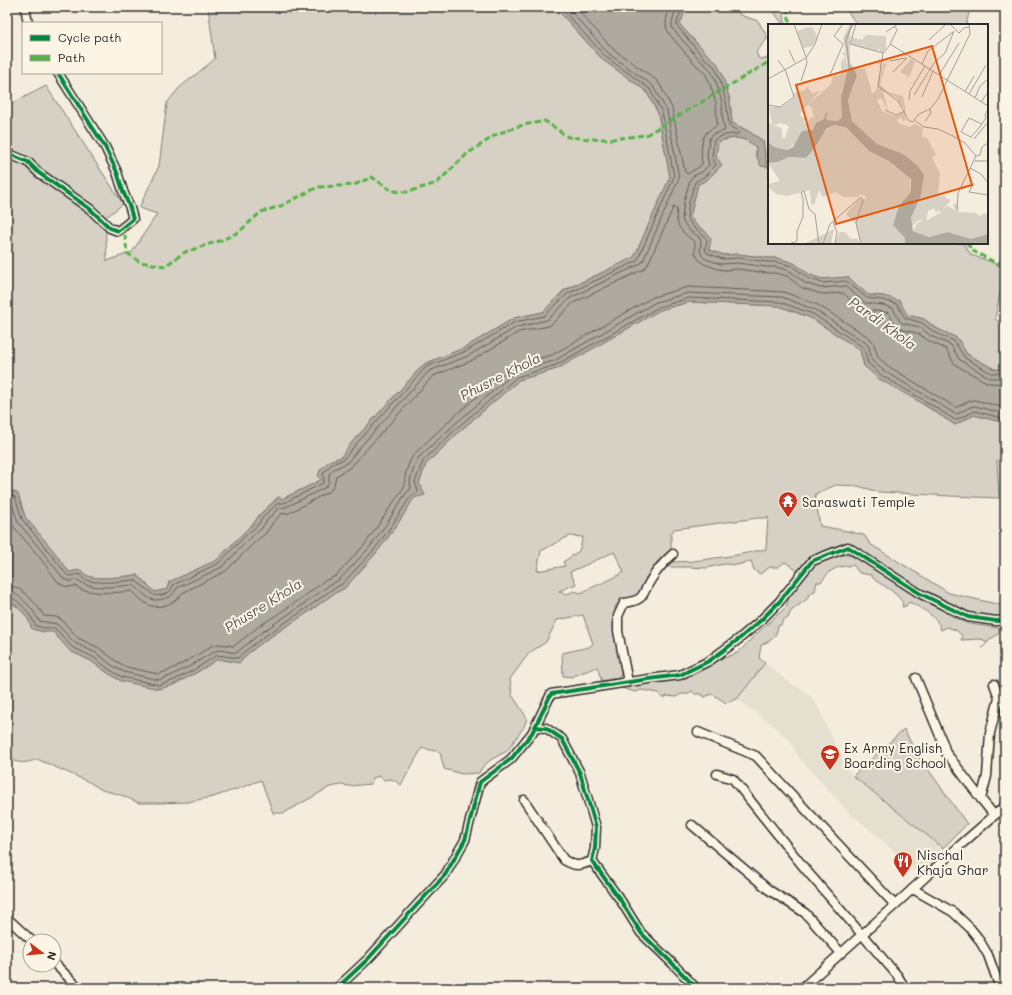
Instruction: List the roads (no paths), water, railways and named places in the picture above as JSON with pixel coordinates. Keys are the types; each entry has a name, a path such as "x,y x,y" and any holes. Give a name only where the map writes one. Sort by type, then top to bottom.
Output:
{"street":[{"path":"25,7 28,22"},
{"path":"7,154 28,162 39,173 90,209 110,228 118,231 133,219 105,147 59,74"},
{"path":"337,988 368,959 445,875 464,840 480,782 511,759 532,732 551,694 680,675 709,661 739,639 760,621 779,602 812,560 848,547 919,593 968,617 996,621 1005,620"},
{"path":"628,682 618,631 618,616 624,603 635,602 644,595 651,579 661,565 672,554"},
{"path":"916,678 943,742 946,753 994,815"},
{"path":"981,799 987,776 990,733 999,698 994,684"},
{"path":"534,727 546,728 562,739 580,773 596,827 595,848 592,861 622,901 641,933 674,964 696,988"},
{"path":"698,732 756,756 895,905"},
{"path":"717,774 733,779 806,870 897,975 905,988"},
{"path":"524,800 564,860 573,865 582,865 592,861"},
{"path":"802,988 1005,806"},
{"path":"692,825 769,890 805,913 841,953"},
{"path":"912,889 953,912 970,928 988,955 1000,988"},
{"path":"7,918 23,933"},
{"path":"62,971 79,988"}],"water":[{"path":"555,7 686,7 680,25 717,63 723,76 730,100 732,123 763,141 767,167 761,166 756,155 756,147 746,141 733,138 718,142 716,157 722,165 707,180 698,184 690,217 711,239 709,250 724,255 738,254 777,258 794,263 810,275 822,279 848,277 868,295 884,296 900,301 907,315 924,319 936,328 957,338 967,354 994,369 1005,370 1005,423 974,415 955,425 925,405 879,379 864,366 860,350 811,318 779,306 689,302 660,310 557,369 519,380 461,430 426,464 419,483 425,495 414,498 395,528 377,552 345,588 333,594 267,639 246,655 240,663 218,659 173,685 159,689 121,681 91,661 70,651 53,632 32,629 25,615 7,599 7,488 18,494 25,517 69,572 81,570 84,574 96,578 137,575 155,592 167,589 169,582 217,560 254,523 260,514 279,497 282,499 321,480 318,476 320,470 329,461 341,457 353,441 424,364 464,348 514,318 543,312 564,291 634,257 670,177 658,113 646,91 603,60"}],"place":[{"name":"Saraswati Temple","path":"788,518"},
{"name":"Ex Army English Boarding School","path":"830,771"},
{"name":"Nischal Khaja Ghar","path":"903,878"}],"water label":[{"name":"Pardi Khola","path":"883,323"},
{"name":"Phusre Khola","path":"500,376"},
{"name":"Phusre Khola","path":"263,605"}]}
